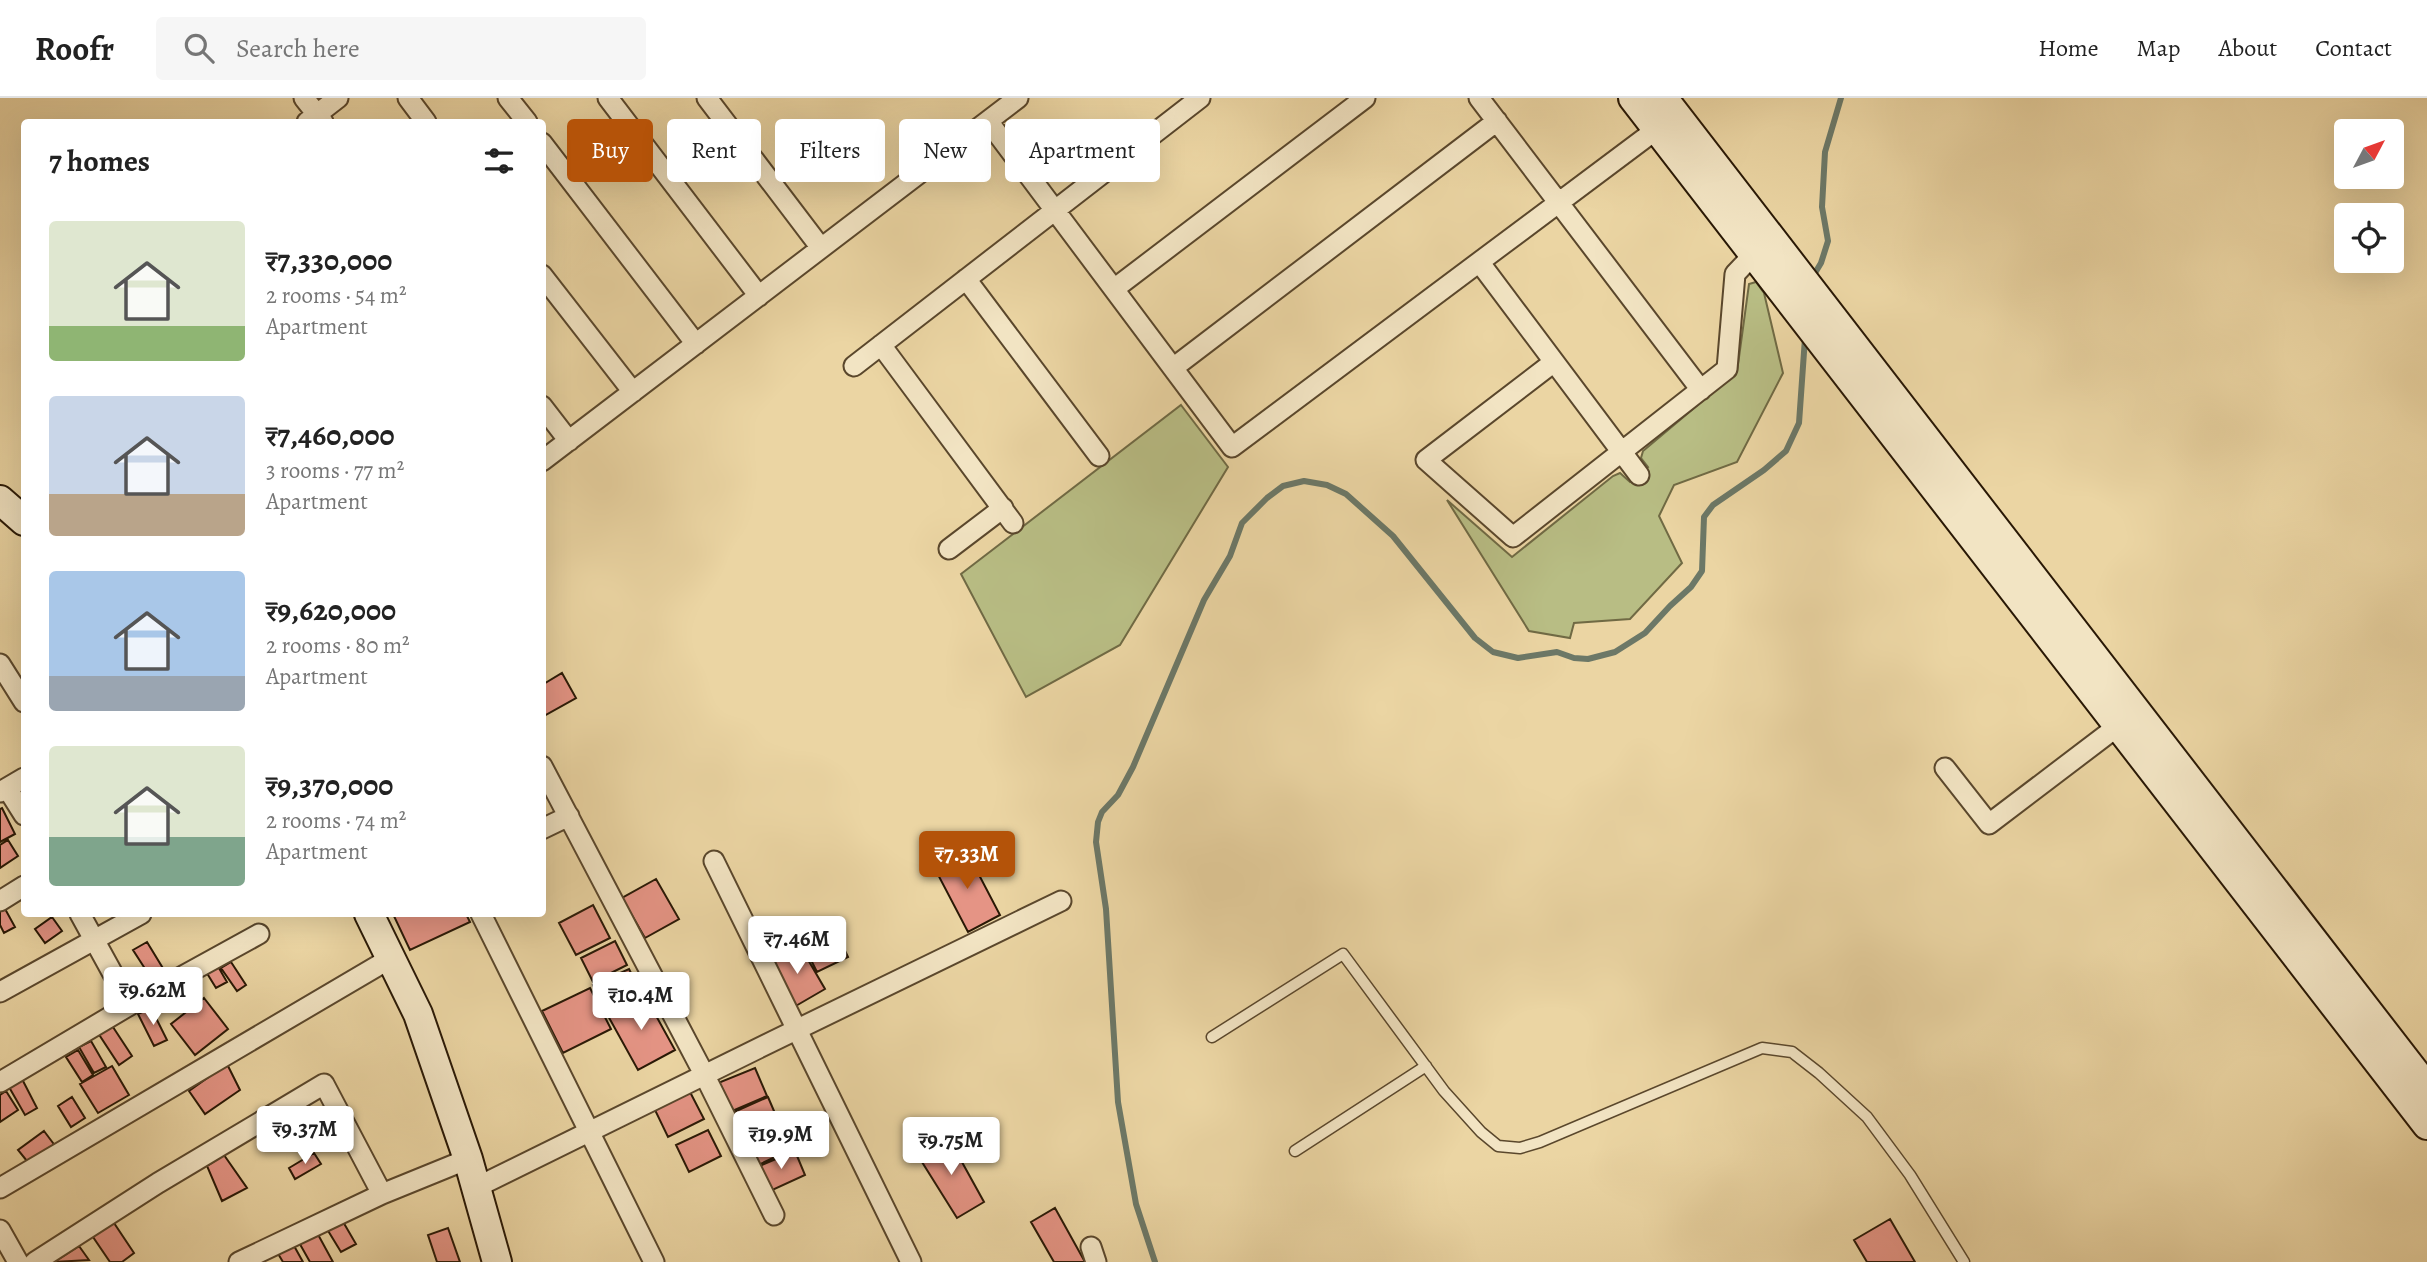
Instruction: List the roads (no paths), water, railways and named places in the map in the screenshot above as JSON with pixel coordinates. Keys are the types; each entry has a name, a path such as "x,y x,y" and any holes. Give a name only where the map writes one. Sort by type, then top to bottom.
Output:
{"street":[{"path":"304,98 314,119"},
{"path":"316,119 338,98"},
{"path":"408,98 424,119"},
{"path":"508,98 525,119"},
{"path":"608,98 759,296"},
{"path":"707,98 821,248"},
{"path":"991,119 1018,98"},
{"path":"854,366 1200,98"},
{"path":"1114,289 1365,98"},
{"path":"1479,98 1701,390"},
{"path":"1633,98 1767,260 1834,320 2427,1088"},
{"path":"1663,98 1823,346 2427,1125"},
{"path":"1173,368 1497,121"},
{"path":"991,125 1232,447 1657,129"},
{"path":"546,149 696,344"},
{"path":"546,458 908,182"},
{"path":"1554,362 1426,460 1513,537 1727,369 1735,274 1767,260"},
{"path":"1480,263 1639,475"},
{"path":"966,279 1099,456"},
{"path":"546,280 633,392"},
{"path":"881,345 1008,515 949,549"},
{"path":"546,411 569,441"},
{"path":"0,500 21,518"},
{"path":"0,664 7,688 21,700"},
{"path":"1945,768 1989,824 2118,726"},
{"path":"546,773 705,1076 774,1215"},
{"path":"21,780 3,790 21,812"},
{"path":"546,827 569,816"},
{"path":"714,861 911,1262"},
{"path":"0,901 21,888"},
{"path":"475,1188 705,1076 797,1027 1061,901"},
{"path":"82,917 130,1005"},
{"path":"0,992 135,917"},
{"path":"373,917 418,1014 468,1159 498,1262"},
{"path":"483,917 654,1262"},
{"path":"0,1082 130,1005 259,934"},
{"path":"0,1188 391,958"},
{"path":"35,1262 158,1182 324,1084 382,1194"},
{"path":"239,1262 382,1194 468,1159"},
{"path":"0,1230 18,1262"}],"lane":[{"path":"1212,1037 1343,954 1444,1091 1481,1132 1498,1146 1520,1148 1762,1048 1792,1052 1867,1117 1910,1175 1964,1262"},
{"path":"1295,1151 1426,1066"}],"waterway":[{"path":"1812,278 1821,263 1828,241 1822,207 1825,152 1841,98"},
{"path":"1155,1262 1136,1204 1118,1102 1106,909 1096,842 1098,822 1102,812 1118,795 1133,767 1204,600 1230,556 1242,523 1283,486 1304,481 1327,485 1346,494 1393,536 1475,638 1493,652 1518,658 1557,652 1574,658 1588,659 1615,652 1645,633 1691,587 1702,571 1704,517 1713,505 1764,470 1786,451 1799,423 1805,338"}]}
